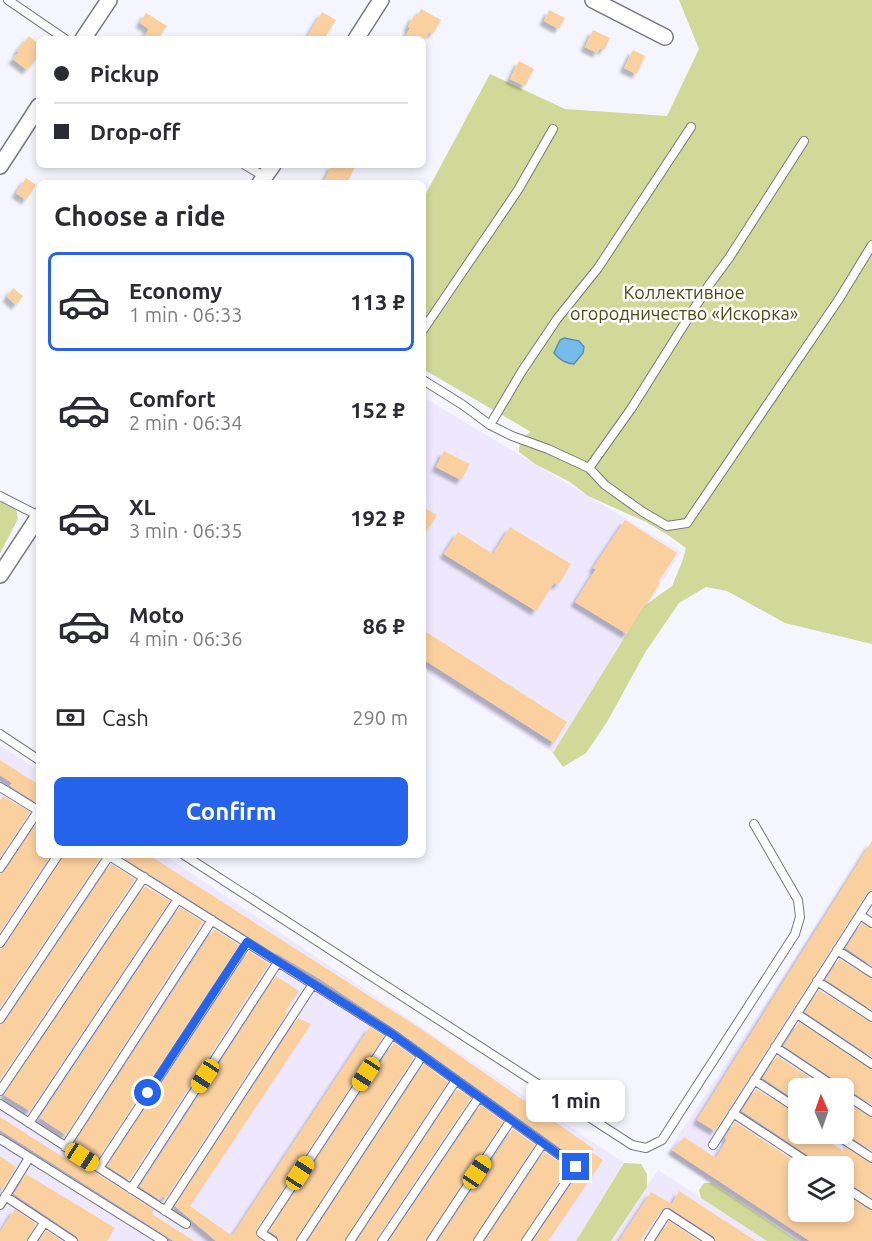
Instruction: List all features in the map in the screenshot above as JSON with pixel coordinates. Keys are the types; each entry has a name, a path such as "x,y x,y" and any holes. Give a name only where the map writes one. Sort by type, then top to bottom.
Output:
{"street":[{"path":"85,36 109,0"},
{"path":"358,36 381,0"},
{"path":"593,0 665,37"},
{"path":"0,166 36,111"},
{"path":"0,575 36,521"}],"lane":[{"path":"8,0 61,36"},
{"path":"490,426 522,371 557,319 598,268 691,127"},
{"path":"426,326 518,190 553,129"},
{"path":"589,468 631,409 804,141"},
{"path":"251,168 266,175"},
{"path":"426,382 463,405 490,426 589,468 605,485 643,512 668,526 687,523 839,299 872,245"},
{"path":"0,496 36,514"},
{"path":"0,734 36,758"},
{"path":"28,752 36,754"},
{"path":"0,787 36,809"},
{"path":"0,868 36,815"},
{"path":"189,858 632,1145 646,1148 662,1140 795,934 800,917 798,900 754,824"},
{"path":"0,943 56,858"},
{"path":"0,1019 107,858"},
{"path":"114,858 392,1034 576,1167 526,1241"},
{"path":"0,1090 144,877"},
{"path":"713,1145 872,896"},
{"path":"28,1123 178,899"},
{"path":"860,915 872,923"},
{"path":"65,1147 212,920"},
{"path":"99,1168 247,942"},
{"path":"837,950 872,973"},
{"path":"131,1189 278,962"},
{"path":"817,981 872,1017"},
{"path":"165,1211 313,984"},
{"path":"797,1014 872,1064"},
{"path":"273,1241 261,1233 392,1034"},
{"path":"775,1047 822,1078"},
{"path":"301,1241 422,1056"},
{"path":"350,1241 456,1080"},
{"path":"754,1080 788,1102"},
{"path":"382,1241 479,1097"},
{"path":"854,1100 872,1112"},
{"path":"0,1104 186,1224"},
{"path":"733,1113 798,1156"},
{"path":"431,1241 511,1120"},
{"path":"0,1139 163,1241"},
{"path":"478,1241 543,1143"},
{"path":"850,1144 872,1158"},
{"path":"0,1205 29,1158"},
{"path":"854,1193 872,1205"},
{"path":"5,1196 73,1241"},
{"path":"649,1241 667,1213 710,1241"},
{"path":"32,1241 44,1222"}],"shaded area":[{"path":"426,399 681,552 553,753 426,672"},
{"path":"0,745 36,769 36,858 168,858 624,1163 576,1241 0,1241"},
{"path":"872,841 872,1241 798,1241 667,1153"},
{"path":"658,1170 767,1241 611,1241"}],"green space":[{"name":"Коллективное огородничество «Искорка»","path":"679,0 872,0 872,644 785,623 727,591 706,587 679,603 646,651 607,722 586,753 563,767 553,753 644,606 672,586 686,548 646,522 588,496 570,482 535,464 519,452 522,439 531,432 426,371 426,193 490,74 565,109 667,116 699,49"},
{"path":"0,502 15,504 18,519 0,553"},
{"path":"624,1163 641,1164 647,1174 647,1187 611,1241 576,1241"},
{"path":"704,1183 712,1183 798,1241 767,1241 701,1198 699,1190"}],"water":[{"path":"564,338 579,341 584,347 583,353 574,364 563,361 554,353 560,340"}],"building":[{"path":"421,9 441,20 433,34 429,32 426,37 406,36 414,15 417,17"},
{"path":"549,10 565,18 559,29 544,21"},
{"path":"322,12 336,20 326,36 308,36"},
{"path":"146,13 167,26 160,36 145,36 149,29 140,23"},
{"path":"593,30 610,38 604,50 600,48 597,53 585,47"},
{"path":"29,36 36,42 36,60 27,70 13,59 19,52 17,51"},
{"path":"633,50 645,56 637,74 624,68"},
{"path":"519,61 534,69 525,86 510,79"},
{"path":"330,168 354,168 348,180 324,180"},
{"path":"26,178 36,185 26,200 16,193"},
{"path":"13,288 23,296 16,305 7,297"},
{"path":"444,451 470,464 461,480 436,467"},
{"path":"426,509 437,515 426,532"},
{"path":"625,520 677,553 627,634 575,602 596,569 593,568"},
{"path":"510,527 571,564 558,585 554,583 536,611 444,554 458,532 493,554"},
{"path":"426,632 567,722 554,743 426,661"},
{"path":"0,760 36,783 36,802 10,786 12,783 0,775"},
{"path":"3,796 30,812 0,857 0,800"},
{"path":"36,824 36,858 49,858 0,932 0,874 5,871"},
{"path":"872,841 872,890 867,893 715,1131 697,1120"},
{"path":"62,858 101,858 0,1008 0,949 5,946"},
{"path":"124,858 154,858 421,1029 594,1149 591,1152 603,1160 548,1241 533,1241 581,1170 580,1162 395,1029 320,979 276,954"},
{"path":"111,864 135,879 0,1080 0,1025 5,1022"},
{"path":"145,886 170,901 30,1111 4,1095"},
{"path":"180,907 203,922 66,1135 40,1118"},
{"path":"862,923 872,929 872,966 846,948"},
{"path":"214,929 239,945 97,1160 75,1145 76,1141"},
{"path":"249,951 269,964 129,1180 107,1166"},
{"path":"839,959 872,979 872,1010 826,980"},
{"path":"276,976 299,991 166,1198 163,1196 160,1200 140,1187"},
{"path":"819,990 872,1023 872,1057 805,1012"},
{"path":"298,1018 311,1024 190,1206 232,1236 370,1027 384,1036 256,1230 256,1236 262,1241 216,1241 175,1206"},
{"path":"799,1022 872,1070 872,1105 854,1093 854,1078 832,1078 784,1046"},
{"path":"394,1043 414,1057 295,1241 279,1241 277,1236 269,1231"},
{"path":"777,1056 810,1078 788,1078 788,1095 763,1078"},
{"path":"424,1064 448,1082 344,1241 308,1241"},
{"path":"457,1089 471,1098 376,1241 357,1241"},
{"path":"756,1089 788,1109 788,1142 742,1111"},
{"path":"481,1105 503,1122 425,1241 389,1241"},
{"path":"854,1107 872,1118 872,1151 854,1139"},
{"path":"0,1117 66,1159 68,1155 154,1210 152,1214 194,1241 174,1241 0,1130"},
{"path":"735,1122 788,1157 788,1222 854,1222 854,1200 872,1211 872,1241 810,1241 672,1150 684,1137 716,1158 727,1139 725,1138"},
{"path":"513,1129 535,1145 472,1241 438,1241"},
{"path":"791,1144 833,1144 843,1151 843,1146 872,1164 872,1198 854,1187 854,1156 809,1156"},
{"path":"544,1152 568,1168 520,1241 485,1241"},
{"path":"0,1156 16,1167 3,1189 0,1187"},
{"path":"26,1174 115,1228 107,1241 79,1241 76,1236 14,1194"},
{"path":"679,1191 756,1241 716,1241 713,1236 667,1207 662,1210 640,1241 619,1241 651,1192 672,1204"},
{"path":"15,1209 36,1224 26,1241 0,1241 0,1232"},
{"path":"669,1221 699,1241 656,1241"},
{"path":"46,1230 62,1241 39,1241"}],"route":[{"path":"148,1093 247,942 392,1034 576,1167"}]}
